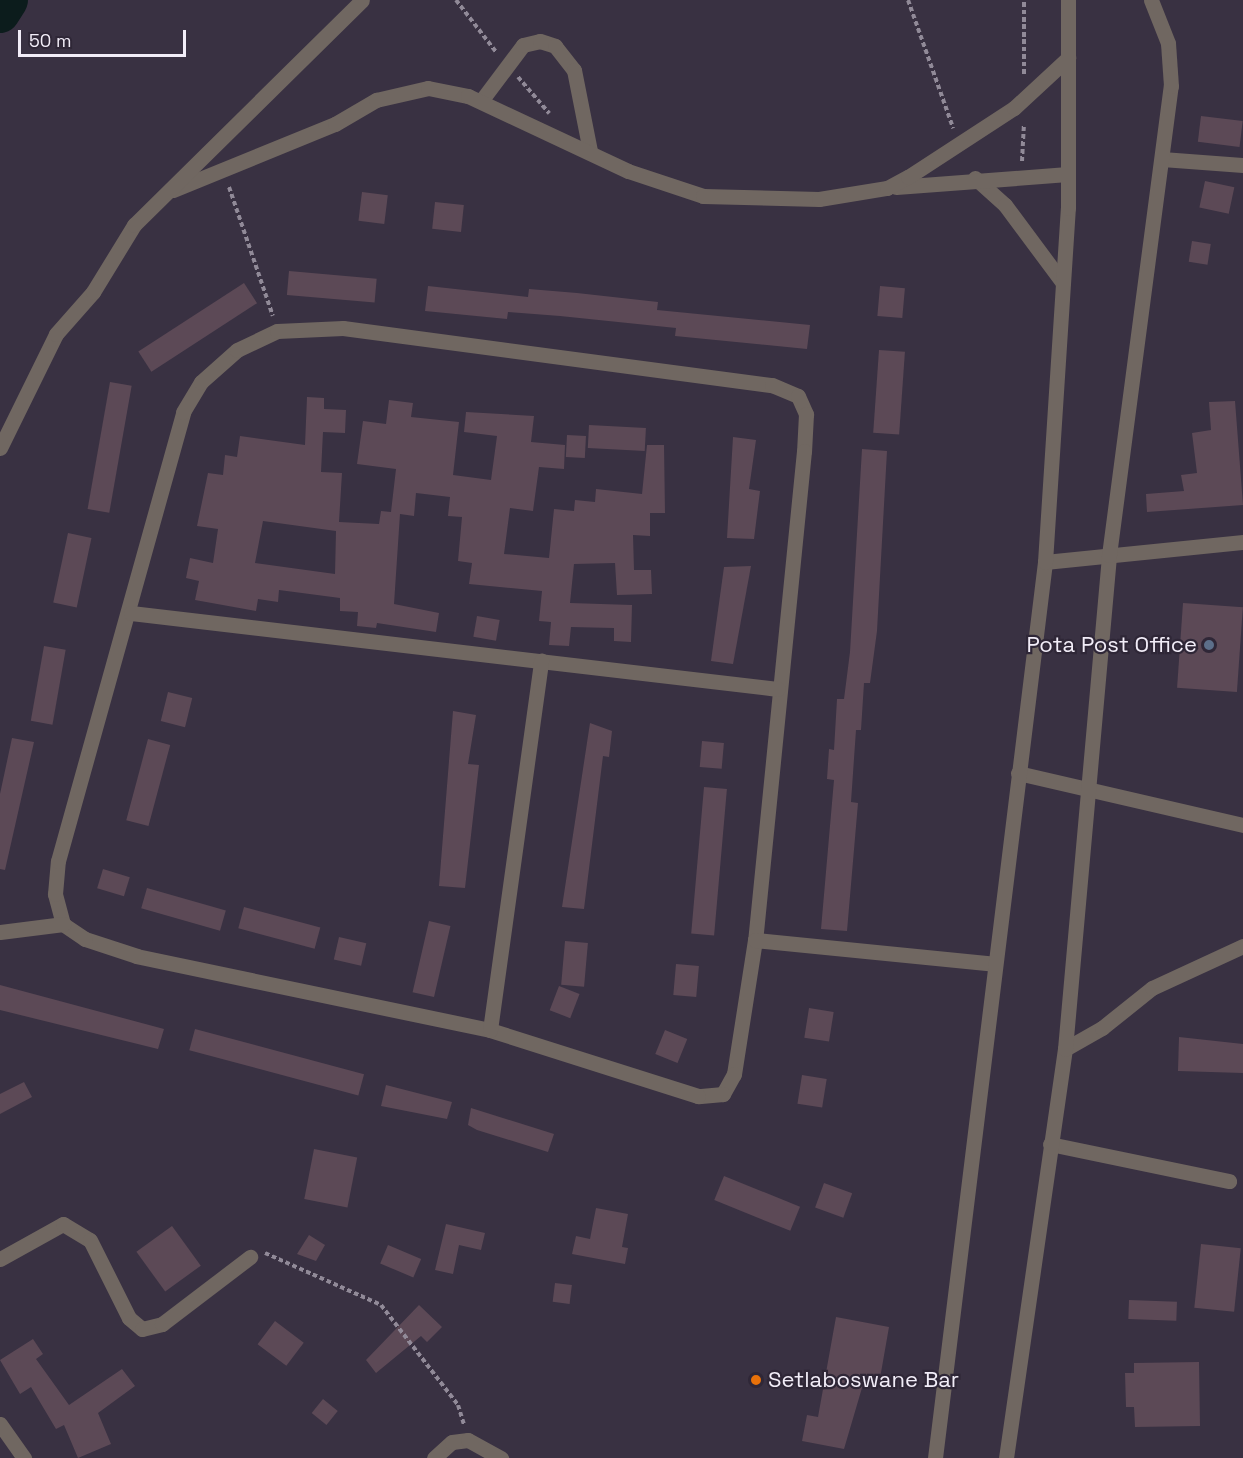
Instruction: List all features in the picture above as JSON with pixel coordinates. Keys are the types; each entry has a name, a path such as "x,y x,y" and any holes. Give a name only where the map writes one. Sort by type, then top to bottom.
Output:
{"street":[{"path":"0,448 56,334 93,292 134,225 173,190 362,0"},
{"path":"935,1458 1045,562 1068,174 1068,0"},
{"path":"1005,1458 1065,1048 1086,792 1109,555 1162,159 1171,68 1151,0"},
{"path":"481,101 523,45 540,41 555,46 574,69 590,151"},
{"path":"887,188 1014,108 1068,57"},
{"path":"173,190 413,88 481,101 667,185 737,201 819,199 887,188 975,178 1068,174"},
{"path":"1162,159 1243,165"},
{"path":"975,178 1005,204 1063,283"},
{"path":"343,328 772,385 798,396 806,414 804,451 778,689 755,940 734,1074 723,1094 698,1096 490,1030 137,956 85,939 63,924 55,894 58,861 131,613 183,412 201,382 237,350 277,331 343,328"},
{"path":"1045,562 1243,542"},
{"path":"131,613 778,689"},
{"path":"490,1030 541,661"},
{"path":"1018,773 1086,792 1243,825"},
{"path":"0,932 63,924"},
{"path":"755,940 994,964"},
{"path":"1065,1048 1102,1029 1152,988 1243,946"},
{"path":"1050,1144 1229,1181"},
{"path":"0,1259 63,1224 90,1240 129,1318 142,1329 162,1324 250,1257"},
{"path":"0,1424 24,1458"},
{"path":"434,1458 452,1442 468,1440 501,1458"}],"path":[{"path":"908,0 959,143"},
{"path":"223,170 277,331"},
{"path":"250,1257 271,1252 381,1305 458,1405 468,1440"}],"building":[{"path":"1201,116 1243,121 1240,147 1198,142"},
{"path":"1205,181 1234,187 1229,214 1199,207"},
{"path":"362,192 388,195 384,224 358,221"},
{"path":"435,202 464,205 461,232 432,229"},
{"path":"1192,241 1211,244 1207,265 1189,262"},
{"path":"289,271 377,279 375,303 287,295"},
{"path":"244,283 257,303 151,372 138,352"},
{"path":"428,286 528,297 529,289 577,293 658,302 657,310 810,325 807,349 675,336 676,328 560,316 508,312 507,319 425,311"},
{"path":"880,286 905,288 902,318 877,316"},
{"path":"879,350 905,352 899,435 873,433"},
{"path":"110,382 132,386 109,513 88,509"},
{"path":"307,397 324,398 324,409 346,410 345,433 323,432 321,472 342,473 339,522 379,524 381,511 391,512 396,469 357,464 363,421 386,424 389,400 413,403 411,417 459,422 453,475 491,480 497,436 464,432 466,412 534,416 531,442 565,445 564,469 539,467 533,511 510,508 504,554 549,558 554,509 574,511 575,500 595,502 596,489 642,494 647,445 664,445 665,513 650,513 650,536 633,535 634,570 651,570 652,594 617,595 615,563 574,564 570,603 632,605 631,642 614,641 614,628 571,627 569,646 549,645 551,622 539,621 542,591 469,584 472,563 458,561 462,517 448,516 450,497 416,493 414,516 400,514 394,604 439,613 436,632 377,623 376,628 357,626 358,612 340,611 340,598 279,590 278,602 258,599 256,611 195,600 199,581 186,578 190,558 213,563 218,529 197,526 208,473 223,475 225,455 237,457 240,436 305,445","holes":["263,521 336,531 335,574 255,563"]},
{"path":"1235,401 1243,505 1147,512 1146,494 1184,491 1181,475 1197,473 1192,433 1211,430 1209,402"},
{"path":"589,425 646,428 645,451 588,448"},
{"path":"567,435 586,436 585,458 566,457"},
{"path":"733,437 756,440 749,489 760,491 754,539 727,538"},
{"path":"862,449 887,451 877,631 870,683 864,683 861,730 856,730 851,802 858,803 847,931 821,929 834,780 827,779 829,749 834,750 837,699 844,699 850,652"},
{"path":"68,533 91,538 77,607 53,602"},
{"path":"751,566 733,664 711,661 724,567"},
{"path":"1183,603 1243,607 1237,692 1177,688"},
{"path":"477,616 500,620 496,641 473,637"},
{"path":"44,646 66,650 52,725 31,721"},
{"path":"168,692 192,698 185,727 161,721"},
{"path":"453,711 476,715 468,764 479,765 465,888 439,886"},
{"path":"590,723 612,731 609,757 603,756 584,909 562,907"},
{"path":"12,738 34,742 5,870 0,869 0,794"},
{"path":"148,739 170,745 148,826 126,820"},
{"path":"702,741 724,743 722,769 700,767"},
{"path":"704,787 727,789 714,935 691,933"},
{"path":"103,869 130,877 124,896 97,888"},
{"path":"147,888 226,911 220,931 141,908"},
{"path":"244,907 320,927 315,949 238,928"},
{"path":"429,921 450,926 434,997 413,992"},
{"path":"339,937 366,943 361,966 334,959"},
{"path":"565,941 588,943 584,987 561,985"},
{"path":"676,964 699,966 696,997 673,995"},
{"path":"0,985 164,1029 158,1049 0,1010"},
{"path":"559,986 580,994 570,1018 550,1010"},
{"path":"809,1008 834,1012 829,1042 804,1038"},
{"path":"195,1029 364,1074 358,1096 189,1050"},
{"path":"665,1030 687,1039 678,1063 655,1054"},
{"path":"1179,1037 1243,1044 1243,1073 1178,1071"},
{"path":"802,1075 827,1079 822,1108 797,1104"},
{"path":"24,1082 32,1097 0,1114 0,1094"},
{"path":"386,1085 452,1102 447,1119 381,1106"},
{"path":"471,1108 554,1134 548,1152 477,1130 468,1125"},
{"path":"314,1149 357,1157 347,1207 304,1199"},
{"path":"724,1176 800,1207 790,1231 714,1200"},
{"path":"824,1183 852,1193 843,1218 815,1207"},
{"path":"596,1208 628,1214 622,1247 628,1248 625,1264 572,1254 576,1236 590,1239"},
{"path":"446,1224 485,1233 481,1250 459,1245 453,1274 435,1270"},
{"path":"172,1226 201,1266 165,1292 136,1252"},
{"path":"309,1235 325,1245 316,1261 297,1254"},
{"path":"1201,1244 1241,1248 1234,1312 1194,1308"},
{"path":"388,1245 421,1259 413,1277 380,1263"},
{"path":"555,1283 572,1285 570,1304 553,1302"},
{"path":"1129,1300 1177,1302 1176,1321 1128,1319"},
{"path":"419,1305 442,1327 427,1342 421,1336 376,1373 366,1360"},
{"path":"836,1317 889,1327 879,1384 864,1381 844,1449 802,1441 807,1415 818,1417"},
{"path":"275,1321 304,1343 286,1366 258,1344"},
{"path":"33,1339 43,1354 36,1359 69,1405 122,1369 135,1386 98,1413 111,1444 78,1458 64,1425 56,1429 31,1387 20,1394 0,1360"},
{"path":"1199,1362 1200,1426 1135,1427 1134,1407 1126,1407 1125,1373 1134,1373 1134,1363"},
{"path":"323,1399 338,1411 326,1425 312,1413"}],"waterway":[{"path":"0,13 8,0"}],"place":[{"name":"Pota Post Office","path":"1209,645"},
{"name":"Setlaboswane Bar","path":"756,1380"}]}
